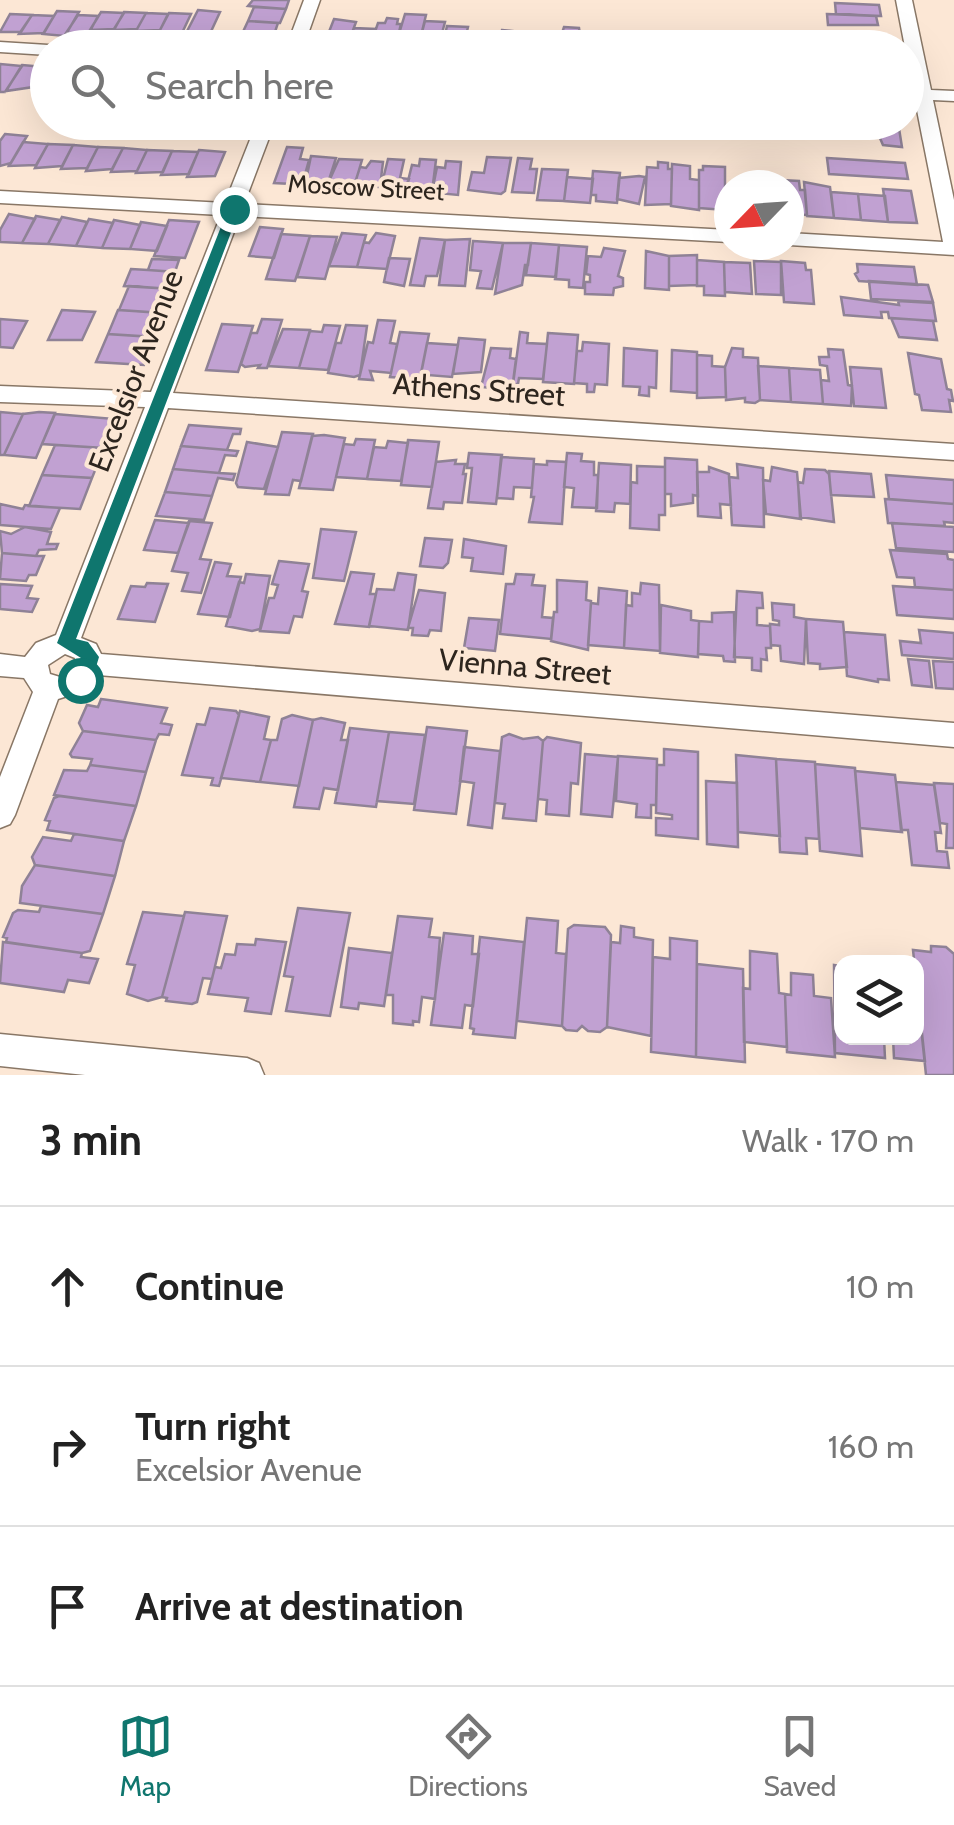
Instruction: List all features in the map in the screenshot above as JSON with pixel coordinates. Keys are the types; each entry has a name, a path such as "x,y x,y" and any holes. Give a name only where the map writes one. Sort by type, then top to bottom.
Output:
{"street":[{"path":"301,30 312,0"},
{"path":"904,0 908,30"},
{"path":"0,47 30,49"},
{"path":"924,94 954,96"},
{"path":"804,240 954,248 924,130"},
{"name":"Excelsior Avenue","path":"66,643 259,140"},
{"name":"Moscow Street","path":"0,197 714,235"},
{"name":"Athens Street","path":"0,394 158,400 954,452"},
{"path":"0,665 41,677 70,685 87,672 90,664 87,651 66,643 44,651 41,677 0,815"},
{"name":"Vienna Street","path":"90,664 954,735"},
{"path":"0,1050 248,1075"}],"building":[{"path":"253,0 289,0 286,9 248,6"},
{"path":"835,3 879,5 881,16 836,14"},
{"path":"254,7 286,9 280,23 248,21"},
{"path":"198,10 220,12 212,30 188,30"},
{"path":"57,11 79,12 68,30 45,30"},
{"path":"101,12 124,13 114,29 90,30"},
{"path":"124,12 146,13 137,29 114,30"},
{"path":"146,13 168,14 160,30 137,30"},
{"path":"169,13 191,14 183,30 160,30"},
{"path":"10,14 32,15 21,32 0,32"},
{"path":"405,14 426,15 422,30 400,30"},
{"path":"827,14 876,16 878,25 828,25"},
{"path":"32,15 54,16 46,30 19,34"},
{"path":"78,15 98,16 91,30 68,30"},
{"path":"387,18 398,19 400,30 376,30 378,23 385,23"},
{"path":"334,19 356,22 353,30 330,30"},
{"path":"248,21 278,23 276,30 244,30"},
{"path":"425,21 445,22 443,30 423,30"},
{"path":"447,26 468,27 467,30 446,30"},
{"path":"0,64 22,66 5,92 0,92"},
{"path":"22,65 30,66 30,87 6,91"},
{"path":"5,134 27,136 11,163 0,166 0,141"},
{"path":"881,140 901,140 902,147 883,145"},
{"path":"23,142 48,144 36,165 9,166"},
{"path":"48,144 73,145 62,166 35,168"},
{"path":"73,145 98,147 87,168 61,169"},
{"path":"98,147 123,148 112,169 86,171"},
{"path":"287,147 303,148 300,159 309,160 304,178 292,184 274,183"},
{"path":"123,148 147,150 137,171 111,172"},
{"path":"147,150 172,151 163,172 136,173"},
{"path":"199,150 225,152 215,176 187,177"},
{"path":"172,151 198,152 189,174 161,175"},
{"path":"311,156 336,158 327,186 305,185"},
{"path":"487,157 511,158 505,191 501,194 468,190 472,172 484,173"},
{"path":"518,158 532,159 530,169 537,169 534,193 512,192"},
{"path":"827,158 905,163 908,179 829,174"},
{"path":"339,159 362,160 353,190 326,188"},
{"path":"388,159 404,160 400,178 409,179 406,188 381,187"},
{"path":"420,159 436,160 432,192 410,191 412,186 407,185 412,165 419,166"},
{"path":"371,161 383,162 380,187 354,186 360,167 366,168"},
{"path":"446,161 461,162 458,195 437,193 438,187 433,187 437,167 445,168"},
{"path":"658,162 668,163 668,169 672,169 671,204 645,205 647,167 658,168"},
{"path":"672,164 690,166 690,179 699,180 699,210 671,206"},
{"path":"703,166 725,167 714,170 714,209 699,208 699,170"},
{"path":"542,169 568,170 564,201 537,200"},
{"path":"593,171 620,173 617,203 596,201 596,195 591,195"},
{"path":"567,177 593,179 590,203 564,201"},
{"path":"645,177 639,204 617,199 619,178"},
{"path":"804,182 830,187 834,218 807,216"},
{"path":"883,189 911,191 917,223 888,222"},
{"path":"831,192 858,194 861,220 834,218"},
{"path":"858,194 885,196 888,222 861,220"},
{"path":"9,214 35,219 22,243 0,242 0,230"},
{"path":"36,216 60,220 48,244 22,243"},
{"path":"62,217 87,222 76,246 48,244"},
{"path":"89,219 113,223 102,248 76,246"},
{"path":"114,220 140,225 130,249 102,248"},
{"path":"169,220 199,222 185,258 154,256"},
{"path":"141,222 167,226 157,251 130,249"},
{"path":"260,227 283,229 274,258 249,256"},
{"path":"342,233 366,235 357,267 329,266"},
{"path":"376,233 395,236 387,269 357,267 364,242 369,243"},
{"path":"281,234 310,236 295,281 266,279"},
{"path":"310,236 337,237 325,279 297,277"},
{"path":"420,238 445,240 437,276 426,276 424,286 410,285"},
{"path":"470,239 465,286 439,285 445,240"},
{"path":"473,241 503,243 492,289 477,288 481,271 470,270"},
{"path":"503,243 531,243 528,265 522,285 495,294"},
{"path":"531,243 559,245 556,277 526,275"},
{"path":"559,245 587,247 583,288 569,287 569,280 555,279"},
{"path":"604,248 625,251 618,276 623,278 623,286 614,288 613,295 585,294 585,282 590,282 590,275 586,274 588,256 601,257"},
{"path":"646,251 669,256 669,290 645,288"},
{"path":"697,255 697,285 669,286 669,256"},
{"path":"389,258 410,259 404,286 384,282"},
{"path":"152,259 179,260 175,272 148,270"},
{"path":"697,260 724,262 725,296 704,295 704,286 697,286"},
{"path":"754,261 781,262 781,295 756,294"},
{"path":"781,261 805,263 806,270 811,270 814,304 784,302"},
{"path":"724,262 750,263 752,294 725,292"},
{"path":"857,264 914,267 917,285 859,281 855,274"},
{"path":"131,269 176,272 172,289 124,286"},
{"path":"869,281 928,285 933,302 871,299"},
{"path":"129,286 173,289 164,313 119,310"},
{"path":"841,297 899,305 898,301 933,303 936,321 889,318 888,312 881,312 882,318 844,315"},
{"path":"62,310 95,312 82,340 48,340"},
{"path":"118,310 161,313 152,337 108,334"},
{"path":"891,318 933,321 937,340 899,337"},
{"path":"0,319 27,321 13,348 0,347"},
{"path":"262,319 282,320 267,368 245,367 241,364 251,333 257,333"},
{"path":"378,320 395,321 390,343 397,344 391,373 370,371 373,380 359,379 368,342 373,343"},
{"path":"222,324 253,326 238,372 206,370"},
{"path":"324,325 340,326 328,370 299,368 310,331 322,332"},
{"path":"346,325 367,326 360,375 354,377 328,373 336,343 341,343"},
{"path":"283,329 310,330 299,368 268,366"},
{"path":"400,332 429,334 420,379 390,377"},
{"path":"520,332 528,333 527,343 547,344 543,379 519,378 518,384 513,384"},
{"path":"548,333 578,335 574,384 543,382"},
{"path":"108,334 154,337 144,365 96,362"},
{"path":"459,338 485,340 481,372 453,374"},
{"path":"583,342 609,344 607,385 595,384 594,392 587,392 587,384 574,383 577,351 582,351"},
{"path":"427,343 458,345 452,377 428,375 426,383 419,383"},
{"path":"491,348 511,349 510,358 516,359 512,390 481,387"},
{"path":"624,348 657,351 656,388 649,387 649,396 639,395 640,387 623,386"},
{"path":"732,348 743,349 743,357 758,358 760,400 755,403 745,402 745,398 726,400 725,367"},
{"path":"828,349 843,350 848,385 852,386 851,406 823,404 821,380 829,381 827,366 820,365 819,357 829,357"},
{"path":"672,350 697,352 697,393 671,391"},
{"path":"908,353 941,359 947,389 951,390 951,412 922,410"},
{"path":"697,355 712,356 712,366 725,367 726,397 697,398"},
{"path":"758,366 789,368 791,402 760,400"},
{"path":"850,367 881,369 886,408 854,406"},
{"path":"789,368 820,370 823,404 791,402"},
{"path":"0,412 23,414 4,455 0,455"},
{"path":"55,413 36,458 4,455 23,414"},
{"path":"55,414 115,419 104,448 42,444"},
{"path":"189,425 241,429 240,434 233,434 227,450 181,446"},
{"path":"282,432 313,434 301,481 293,480 289,495 265,494"},
{"path":"312,436 345,438 333,490 299,488"},
{"path":"356,439 375,440 367,479 336,477 344,444 354,445"},
{"path":"408,440 439,442 432,487 401,485"},
{"path":"388,441 408,443 401,481 367,479 374,447 386,448"},
{"path":"247,442 278,447 264,489 238,487 236,483"},
{"path":"55,445 104,448 92,478 42,475"},
{"path":"181,446 238,451 236,456 225,455 219,473 173,469"},
{"path":"469,453 502,455 496,504 468,502 472,468 467,468"},
{"path":"567,453 582,454 581,461 594,462 594,475 598,475 597,508 572,507 574,488 564,487"},
{"path":"501,457 534,459 532,488 514,487 513,499 497,498"},
{"path":"665,458 697,460 698,496 693,495 693,503 671,506 671,494 665,494"},
{"path":"456,460 455,464 465,464 462,503 444,502 443,509 428,508 436,462"},
{"path":"547,461 566,462 562,524 529,522 534,464 547,465"},
{"path":"599,463 631,465 630,504 615,503 614,512 596,511"},
{"path":"737,464 763,468 764,527 732,525 729,477 738,478"},
{"path":"637,466 665,467 665,515 659,515 659,530 630,528 631,482 637,483"},
{"path":"709,467 729,474 731,505 720,504 721,518 698,516 697,472 709,472"},
{"path":"772,467 797,472 801,519 766,514 763,480 770,481"},
{"path":"173,469 235,474 233,480 218,478 212,496 165,492"},
{"path":"805,469 825,470 829,474 834,522 800,517 798,482 803,483"},
{"path":"829,471 871,474 874,497 831,495"},
{"path":"42,475 92,478 80,509 29,506"},
{"path":"886,475 954,480 954,504 889,499"},
{"path":"165,492 212,496 204,520 156,516"},
{"path":"885,499 954,504 954,523 888,523"},
{"path":"0,504 23,509 25,505 60,508 51,529 0,525"},
{"path":"155,520 189,523 178,553 144,550"},
{"path":"189,521 212,523 200,559 211,560 201,593 182,591 188,573 172,571"},
{"path":"892,523 954,527 954,552 896,548"},
{"path":"25,527 51,532 47,544 58,544 56,549 39,550 36,556 2,553 0,531 11,534"},
{"path":"321,529 356,532 344,581 313,578"},
{"path":"425,538 452,540 448,563 443,568 420,566"},
{"path":"464,539 506,546 503,574 471,571 473,558 462,557"},
{"path":"890,550 947,554 948,559 954,560 954,590 915,587 914,578 897,577"},
{"path":"2,553 44,556 36,575 29,575 26,581 0,579"},
{"path":"279,561 309,564 302,591 308,592 302,617 294,616 289,633 260,631 269,598 274,598 278,585 272,584"},
{"path":"215,562 231,564 227,576 241,577 230,617 198,614"},
{"path":"351,572 374,574 370,594 376,594 369,627 335,624"},
{"path":"398,573 416,575 408,630 369,626 377,589 394,590"},
{"path":"246,574 270,576 260,629 252,631 226,626 239,582 244,583"},
{"path":"516,574 534,575 532,585 545,586 542,617 553,618 551,639 500,634 506,584 514,584"},
{"path":"557,580 587,582 586,600 591,601 588,650 551,641 557,612"},
{"path":"147,583 168,584 155,622 118,619 131,586 145,587"},
{"path":"641,583 659,585 660,651 624,648 626,605 632,606 632,593 640,594"},
{"path":"0,584 32,586 27,598 38,599 32,612 0,609"},
{"path":"893,586 954,590 954,619 897,615"},
{"path":"599,588 627,591 624,648 588,645 591,603 598,604"},
{"path":"419,590 445,593 441,631 430,630 428,636 412,635 413,628 408,628"},
{"path":"737,591 762,593 763,608 757,608 757,625 770,626 771,648 766,648 767,660 761,659 761,671 752,670 752,658 734,657"},
{"path":"772,603 794,605 794,617 806,619 804,664 781,661 780,646 771,645 770,624 779,625 779,621 773,620"},
{"path":"661,605 691,611 691,620 699,621 698,657 660,653"},
{"path":"734,612 735,662 724,661 723,656 698,654 699,621 712,622 712,613"},
{"path":"469,618 499,620 495,651 464,648"},
{"path":"806,619 843,622 847,667 820,669 820,664 808,663"},
{"path":"919,630 954,633 954,659 902,655 900,641 921,643"},
{"path":"844,632 885,635 889,680 878,682 847,676"},
{"path":"908,659 929,661 932,687 912,685"},
{"path":"933,661 954,662 954,689 936,688"},
{"path":"101,699 167,708 161,723 172,725 169,735 159,734 156,740 83,731 79,723 87,705 98,707"},
{"path":"210,708 236,711 239,715 219,786 211,785 213,778 182,775 197,724 205,725"},
{"path":"240,711 269,717 264,739 271,740 260,782 221,778"},
{"path":"292,715 313,720 299,786 260,782 271,740 277,740 282,719"},
{"path":"313,720 345,723 341,740 348,740 338,790 324,788 319,809 294,807"},
{"path":"427,727 467,731 456,814 414,810"},
{"path":"350,728 389,732 376,807 335,803"},
{"path":"83,731 156,740 146,772 90,765 92,759 72,757 70,754"},
{"path":"389,732 425,735 414,804 377,801"},
{"path":"509,734 543,741 536,821 503,818 505,804 495,803 502,737"},
{"path":"547,737 581,743 578,784 571,783 569,816 546,814 547,800 538,799 543,741"},
{"path":"464,747 500,751 492,828 468,825 474,783 460,781"},
{"path":"664,749 698,752 698,839 656,835 656,818 672,819 672,815 656,813 657,765 664,765"},
{"path":"585,754 618,757 612,817 581,814"},
{"path":"736,755 776,759 780,836 738,832"},
{"path":"618,756 657,759 656,805 651,805 651,818 636,817 637,804 616,801"},
{"path":"776,759 815,762 819,839 806,838 807,854 780,852"},
{"path":"815,764 855,768 862,856 820,851"},
{"path":"90,765 146,772 136,806 54,795 64,770 87,771"},
{"path":"855,771 895,775 902,832 860,828"},
{"path":"706,781 737,783 738,847 707,844"},
{"path":"896,782 934,785 941,833 935,832 937,851 947,852 949,868 912,865 908,830 901,830"},
{"path":"934,783 954,784 954,848 946,848 947,824 940,823"},
{"path":"54,798 136,806 124,841 47,830 50,821 45,820"},
{"path":"74,834 124,841 115,876 35,865 32,857 43,837 71,841"},
{"path":"35,865 115,876 103,914 20,903 22,886"},
{"path":"41,906 103,914 90,951 6,942 3,937 13,913 39,912"},
{"path":"298,908 350,913 330,1016 286,1011 293,977 284,976"},
{"path":"143,912 184,916 162,997 148,1001 127,994 135,965 127,964"},
{"path":"185,912 227,916 212,979 203,978 197,1002 192,1004 162,997"},
{"path":"398,916 432,919 429,937 440,938 435,999 422,997 419,1022 413,1021 413,1025 393,1023 393,995 386,995"},
{"path":"527,918 558,921 556,953 566,954 562,1026 517,1021"},
{"path":"574,925 605,927 611,935 607,1027 600,1032 582,1026 577,1031 566,1030 562,1026 568,929"},
{"path":"621,926 634,928 634,937 653,940 651,1036 607,1027 611,942 620,943"},
{"path":"444,933 473,936 472,954 479,954 473,1006 465,1005 462,1028 431,1025"},
{"path":"480,937 524,942 515,1038 473,1034 474,1029 470,1028"},
{"path":"670,938 697,941 696,1057 651,1052 653,957 670,959"},
{"path":"256,939 286,942 271,1014 245,1011 248,998 208,994 215,967 221,968 225,954 235,955 237,944 255,945"},
{"path":"3,942 82,953 81,957 98,959 89,983 68,980 64,992 0,983"},
{"path":"931,946 946,947 954,954 954,1075 926,1075 924,955 914,955 913,950 931,952"},
{"path":"349,948 392,953 384,1006 359,1003 358,1009 341,1007"},
{"path":"750,951 777,954 779,993 785,994 787,1047 744,1042 743,988 750,989"},
{"path":"697,964 743,969 745,1062 696,1057"},
{"path":"791,973 813,975 814,996 831,998 835,1057 787,1052 785,994 791,995"},
{"path":"835,1045 884,1045 885,1058 835,1053"},
{"path":"893,1045 923,1045 925,1061 894,1058"}],"route":[{"path":"80,680 87,672 90,657 82,647 66,643 234,209"}]}
